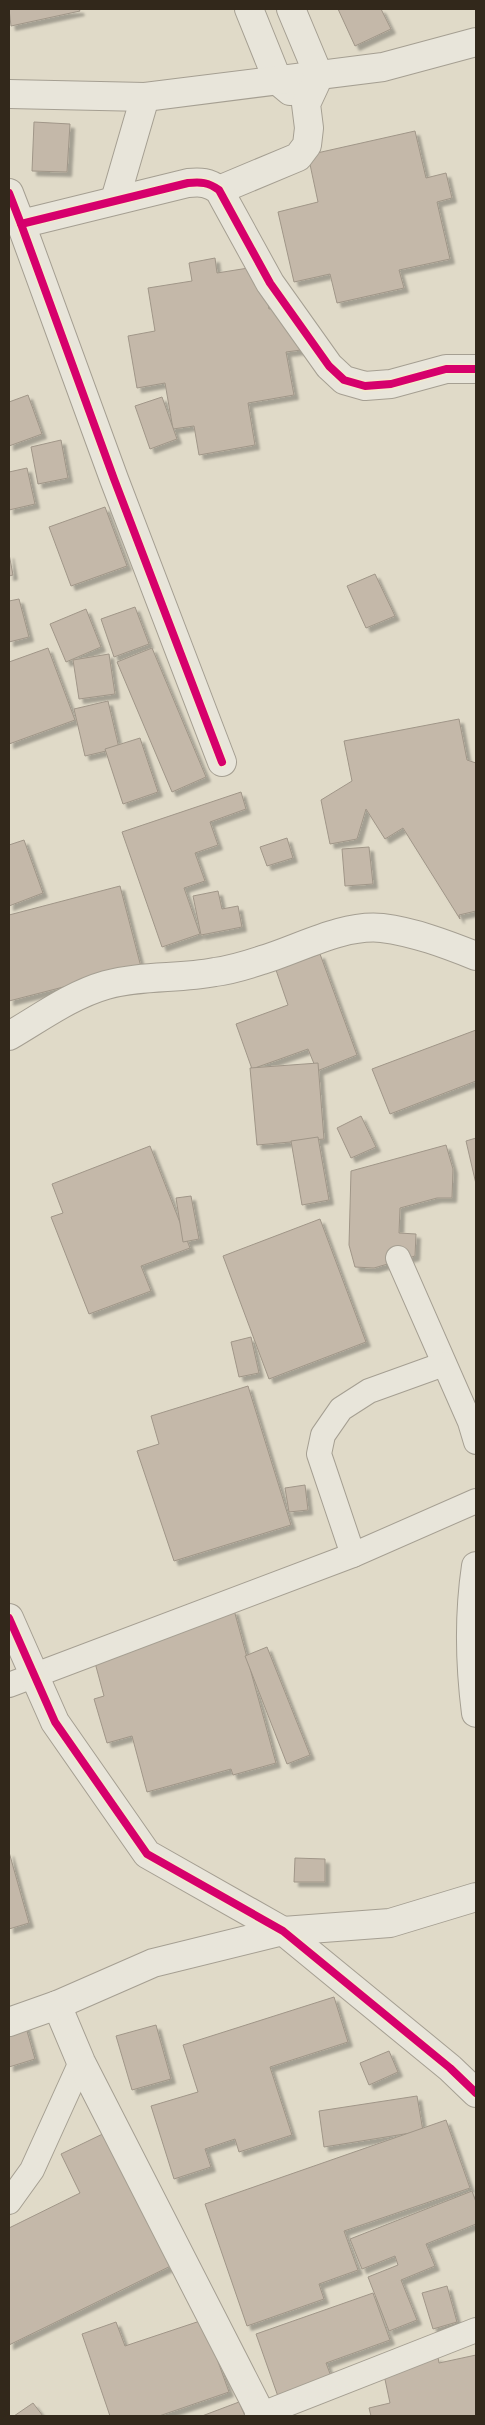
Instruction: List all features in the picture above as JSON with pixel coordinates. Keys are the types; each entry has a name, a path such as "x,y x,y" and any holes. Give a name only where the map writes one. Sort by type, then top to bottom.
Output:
{"street":[{"path":"249,9 278,81 306,104"},
{"path":"219,190 298,157 307,144 310,128 306,104 319,76 291,9"},
{"path":"9,94 145,97 383,67 476,42"},
{"path":"115,200 145,97"},
{"path":"21,224 188,183 202,182 219,190 270,283 329,366 344,380 365,386 391,384 446,368 476,369"},
{"path":"9,194 114,479 222,762"},
{"path":"9,1036 70,1001 105,985 140,978 214,972 263,960 330,936 363,929 382,928 440,942 476,956"},
{"path":"476,1566 473,1590 473,1689 476,1713"},
{"path":"9,1618 55,1722 148,1854 283,1931 450,2068 476,2094"},
{"path":"9,2022 58,2005 154,1963 283,1931 390,1923 476,1897"},
{"path":"58,2005 82,2062 260,2415"}],"lane":[{"path":"398,1258 470,1422 476,1442"},
{"path":"353,1555 319,1454 323,1435 341,1409 369,1391 444,1364"},
{"path":"9,1685 353,1555 476,1501"},
{"path":"9,2202 32,2170 82,2062"},
{"path":"260,2415 476,2330"}],"building":[{"path":"9,9 79,9 80,11 11,26"},
{"path":"338,9 381,9 391,29 355,46"},
{"path":"34,122 70,124 67,172 32,171"},
{"path":"415,131 426,178 446,173 452,198 437,202 450,259 399,270 404,288 337,303 330,274 294,282 278,212 318,202 308,155"},
{"path":"215,258 217,273 261,266 269,309 293,305 301,350 286,352 294,395 248,403 255,445 199,455 194,426 173,429 165,383 137,388 128,336 155,331 148,288 192,281 189,263"},
{"path":"28,395 42,434 9,446 9,402"},
{"path":"162,397 177,439 150,449 135,406"},
{"path":"61,440 68,478 38,484 31,447"},
{"path":"27,468 35,504 9,510 9,472"},
{"path":"105,507 127,566 71,586 49,527"},
{"path":"9,554 13,575 9,576"},
{"path":"375,574 395,616 366,628 347,586"},
{"path":"19,599 29,637 9,642 9,601"},
{"path":"135,607 149,644 114,657 101,619"},
{"path":"86,609 101,647 66,662 50,624"},
{"path":"48,648 75,720 9,744 9,662"},
{"path":"152,648 206,777 172,792 117,662"},
{"path":"109,654 115,694 79,699 73,660"},
{"path":"108,701 119,748 85,756 74,709"},
{"path":"459,719 467,760 476,763 476,911 459,915 460,919 403,828 385,839 366,809 357,839 330,844 321,800 352,781 344,741"},
{"path":"140,738 158,792 123,804 105,749"},
{"path":"241,792 246,809 210,822 218,845 195,853 205,881 184,888 200,934 162,947 122,832"},
{"path":"287,838 293,858 267,866 260,847"},
{"path":"24,840 43,893 9,906 9,845"},
{"path":"369,847 373,884 345,886 342,849"},
{"path":"120,886 141,967 9,1001 9,915"},
{"path":"218,891 222,909 238,906 242,927 201,935 193,896"},
{"path":"320,954 357,1055 317,1071 308,1049 252,1069 236,1024 288,1005 276,970"},
{"path":"476,1030 476,1081 390,1114 372,1069"},
{"path":"318,1063 324,1139 257,1145 250,1068"},
{"path":"361,1116 376,1147 351,1158 337,1128"},
{"path":"318,1137 329,1200 302,1205 291,1141"},
{"path":"476,1138 476,1184 466,1141"},
{"path":"446,1145 453,1169 452,1198 437,1198 400,1208 399,1233 416,1234 415,1256 374,1268 355,1267 349,1245 351,1171"},
{"path":"150,1146 190,1248 141,1266 151,1291 89,1314 51,1217 63,1213 52,1184"},
{"path":"191,1196 199,1239 183,1242 176,1198"},
{"path":"320,1219 366,1342 269,1379 223,1256"},
{"path":"251,1337 259,1373 239,1377 231,1342"},
{"path":"248,1386 291,1525 174,1561 137,1451 159,1444 151,1416"},
{"path":"305,1485 308,1510 289,1512 285,1488"},
{"path":"234,1610 276,1763 233,1775 231,1769 147,1792 132,1736 107,1743 94,1699 104,1696 91,1648"},
{"path":"267,1647 310,1755 287,1764 245,1656"},
{"path":"9,1852 29,1923 9,1929"},
{"path":"295,1858 325,1859 325,1882 294,1882"},
{"path":"334,1997 348,2042 270,2067 292,2135 239,2152 235,2139 205,2149 211,2167 174,2179 151,2106 198,2092 183,2045"},
{"path":"25,2024 35,2059 9,2067 9,2029"},
{"path":"156,2025 171,2079 132,2090 116,2036"},
{"path":"389,2051 398,2072 369,2085 360,2063"},
{"path":"417,2096 423,2131 324,2147 319,2111"},
{"path":"446,2120 470,2188 344,2231 358,2270 319,2284 324,2299 247,2326 205,2204"},
{"path":"111,2130 183,2260 9,2345 9,2228 80,2193 61,2154"},
{"path":"472,2191 476,2202 476,2224 426,2244 435,2266 401,2280 417,2320 389,2331 368,2277 398,2265 395,2256 362,2269 350,2239"},
{"path":"447,2286 457,2322 433,2329 422,2293"},
{"path":"373,2293 390,2340 326,2363 335,2387 281,2405 256,2334"},
{"path":"203,2320 229,2392 159,2416 110,2416 82,2334 116,2322 125,2346"},
{"path":"476,2355 476,2416 371,2416 369,2408 390,2403 383,2370 438,2357 439,2363"},
{"path":"239,2402 245,2416 202,2416"},
{"path":"33,2403 43,2416 14,2416"}],"cycle path":[{"path":"9,193 21,224 188,183 208,184 219,190 270,283 329,366 344,380 365,386 391,384 446,369 476,369"},
{"path":"21,224 114,479 222,762"},
{"path":"9,1618 55,1722 147,1854 283,1931 450,2068 476,2093"}]}
